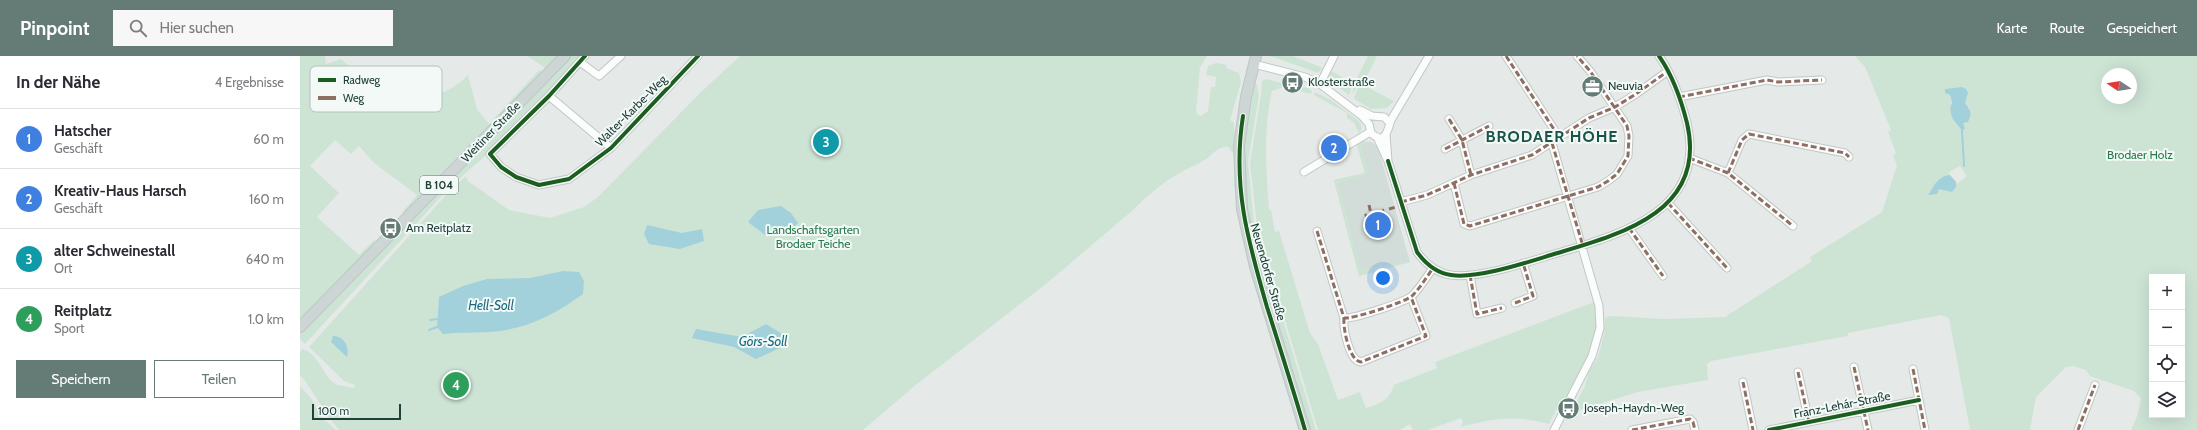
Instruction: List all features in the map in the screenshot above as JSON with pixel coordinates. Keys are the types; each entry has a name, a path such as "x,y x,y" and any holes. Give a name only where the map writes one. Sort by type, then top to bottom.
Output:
{"main road":[{"name":"Weitiner Straße","path":"300,327 565,56"},
{"name":"Neuendorfer Straße","path":"1255,60 1239,146 1239,185 1242,209 1255,267 1305,430"}],"street":[{"path":"585,56 549,96 611,148"},
{"path":"580,62 599,76 621,56"},
{"name":"Walter-Karbe-Weg","path":"549,96 490,154 501,167 516,177 539,185 569,179 611,148 698,56"},
{"path":"1320,84 1334,56"},
{"path":"1377,137 1386,135 1390,130 1390,123 1429,56"},
{"path":"1506,56 1559,138"},
{"path":"1454,183 1464,224 1470,226 1598,187 1608,182 1624,165 1628,156 1630,136 1627,126 1615,106 1590,71 1577,56"},
{"path":"1255,60 1300,75 1320,84 1348,103 1362,116 1369,128 1377,137 1388,161 1417,252 1433,268 1452,275 1470,274 1523,263 1583,246 1629,228 1659,211 1668,203 1682,183 1689,158 1688,128 1679,97 1668,71 1659,56"},
{"path":"1401,202 1427,195 1471,175 1532,155 1589,118 1615,106 1668,71"},
{"path":"1679,97 1767,80 1778,82 1822,80"},
{"path":"1384,117 1403,102"},
{"path":"1348,103 1376,116 1384,117 1390,123"},
{"path":"1304,172 1369,128 1376,116"},
{"path":"1448,119 1462,140 1471,175"},
{"path":"1446,149 1489,126"},
{"path":"1728,173 1742,140 1749,134 1845,153 1849,157"},
{"path":"1386,135 1388,161"},
{"path":"1552,143 1569,195 1599,306 1600,328 1592,356 1554,430"},
{"path":"1689,158 1728,173 1792,226"},
{"path":"1668,203 1728,268"},
{"path":"1629,228 1663,276"},
{"path":"1317,230 1344,318 1344,328 1352,357 1356,361 1361,362 1426,336 1411,297"},
{"path":"1515,303 1533,296 1523,263"},
{"path":"1344,318 1354,317 1411,297 1433,268"},
{"path":"1470,274 1477,314 1502,308"},
{"name":"Franz-Lehár-Straße","path":"1854,366 1864,411"},
{"path":"1913,369 1925,430"},
{"name":"Franz-Lehár-Straße","path":"1798,372 1809,422"},
{"path":"1743,382 1753,430"},
{"path":"2078,430 2096,385"},
{"name":"Franz-Lehár-Straße","path":"1769,430 1919,400"},
{"path":"1864,411 1868,430"},
{"path":"1632,430 1644,429 1690,419 1693,422 1695,430"}],"shaded area":[{"path":"1363,141 1371,142 1378,147 1410,262 1359,276 1334,180 1365,173 1357,145"}],"green space":[{"path":"300,56 325,56 326,64 341,59 349,66 310,66 310,112 442,112 442,93 459,83 468,75 477,109 489,124 540,69 541,74 405,213 402,212 417,195 374,163 359,146 351,154 335,140 310,166 339,193 317,217 359,255 375,239 374,245 300,322"},
{"path":"527,56 559,56 547,69"},
{"path":"569,56 583,56 494,148 451,186 447,182"},
{"name":"Landschaftsgarten Brodaer Teiche","path":"740,56 1207,56 1200,67 1196,113 1201,116 1208,111 1211,87 1215,87 1216,77 1206,75 1208,66 1216,63 1227,65 1226,68 1239,73 1241,82 1230,120 1234,123 1236,184 1303,430 1298,430 1241,233 1234,185 1234,154 1228,147 1222,147 1202,162 1167,181 1155,190 1046,284 917,384 863,430 339,430 304,379 300,376 300,351 303,349 314,356 333,382 338,385 354,388 355,385 344,381 309,347 447,194 466,176 468,181 509,210 550,218 584,207 598,197 701,92"},
{"path":"1270,56 1293,56 1323,68 1318,73"},
{"path":"1368,56 1377,56 1363,85 1394,101 1387,108 1371,109 1354,99 1359,83 1352,95 1354,84"},
{"name":"Brodaer Holz","path":"1855,56 2197,56 2197,430 2131,430 2138,414 2141,398 2134,391 2090,376 2086,370 2073,366 2066,367 2036,397 2030,430 1970,430 1949,318 1941,315 1848,333 1848,336 1711,361 1707,364 1708,380 1638,392 1571,413 1585,386 1589,371 1598,357 1604,334 1605,318 1611,316 1664,319 1725,317 1812,261 1810,257 1882,212 1897,165 1893,156 1896,153 1888,132 1891,130 1865,67","holes":["1950,95 1965,103 1970,108 1960,129 1954,122","1960,166 1967,176 1957,184 1956,182 1956,187 1939,189 1934,193 1936,182 1940,178 1950,175 1949,172"]},
{"path":"1331,71 1349,81 1351,89 1349,95 1330,81 1329,77"},
{"path":"1266,79 1289,85 1289,87 1294,88 1294,86 1308,88 1312,91 1311,94 1284,87 1272,91 1266,135 1269,210 1271,210 1275,232 1279,231 1310,333 1318,344 1338,400 1360,392 1366,408 1387,398 1394,385 1437,368 1435,362 1594,302 1597,314 1597,326 1589,354 1564,403 1560,402 1549,424 1524,419 1504,419 1485,421 1460,427 1463,422 1461,418 1428,430 1413,430 1410,424 1400,430 1318,430 1257,227 1250,163 1262,81"},
{"path":"1255,84 1257,85 1259,95 1248,162 1254,224 1316,430 1309,430 1248,224 1242,165 1245,129"},
{"path":"1315,92 1331,100 1359,121 1362,127 1359,133 1354,123 1347,118 1347,113 1314,95"},
{"path":"1365,141 1366,144 1361,145 1369,174 1338,183 1361,270 1407,261 1407,256 1410,262 1359,276 1334,180 1365,173 1357,145"},
{"path":"447,184 450,187 305,344 300,339 300,332"},
{"path":"300,386 311,398 322,417 336,430 300,430"}],"water":[{"path":"1962,87 1966,89 1968,93 1965,103 1970,110 1970,117 1968,122 1963,123 1965,129 1962,130 1952,118 1950,111 1952,103 1950,95 1945,93 1945,89"},
{"path":"1950,175 1956,182 1956,187 1952,192 1939,189 1937,194 1928,195 1939,179"},
{"path":"781,206 791,213 798,223 788,233 765,235 748,222 758,210"},
{"path":"647,225 682,233 702,229 704,241 680,249 649,244 644,234"},
{"name":"Hell-Soll","path":"563,271 579,272 584,281 583,294 540,320 516,328 490,332 443,334 437,327 439,297 463,286 487,279 530,278"},
{"name":"Görs-Soll","path":"766,324 782,334 780,348 756,359 734,347 692,338 696,329 742,337"},
{"path":"333,336 337,336 343,340 347,346 347,357 331,342"}],"waterway":[{"path":"1962,130 1964,166"},
{"path":"430,320 437,319"},
{"path":"429,330 437,327"}],"marked path":[{"path":"1506,56 1559,137"},
{"path":"1454,183 1464,224 1470,226 1598,187 1617,174 1628,156 1629,136 1627,126 1590,71 1577,56"},
{"path":"1401,202 1427,195 1471,175 1532,155 1589,118 1615,107 1668,71"},
{"path":"1679,97 1767,80 1778,82 1822,80"},
{"path":"1449,119 1462,140 1471,175"},
{"path":"1445,149 1489,126"},
{"path":"1728,173 1742,140 1749,134 1845,153 1849,157"},
{"path":"1552,143 1583,246"},
{"path":"1689,158 1728,173 1793,226"},
{"path":"1668,203 1727,268"},
{"path":"1369,205 1371,214"},
{"path":"1389,209 1396,207"},
{"path":"1375,222 1381,219 1379,212 1384,210"},
{"path":"1368,220 1366,215 1379,212"},
{"path":"1629,228 1663,276"},
{"path":"1317,231 1344,318 1350,318 1368,313 1407,299 1418,290 1433,268"},
{"path":"1515,303 1533,296 1523,263"},
{"path":"1470,275 1477,314 1502,308"},
{"path":"1344,318 1346,336 1350,350 1353,356 1361,362 1426,336 1411,297"},
{"path":"1854,367 1868,430"},
{"path":"1913,369 1925,430"},
{"path":"1798,372 1809,422"},
{"path":"1743,382 1753,430"},
{"path":"2078,430 2095,385"},
{"path":"1632,430 1690,419 1693,422 1695,430"}],"cycle path":[{"path":"585,56 549,96 490,154 501,167 516,177 539,185 569,179 611,148 698,56"},
{"path":"1388,161 1417,252 1427,264 1440,272 1462,276 1487,273 1603,239 1629,228 1652,215 1671,199 1684,179 1690,154 1687,123 1676,88 1659,56"},
{"path":"1243,116 1239,166 1248,236 1267,307 1305,430"},
{"path":"1769,430 1919,400"}],"place":[{"name":"Klosterstraße","path":"1293,82"},
{"name":"Neuvia","path":"1593,86"},
{"name":"alter Schweinestall","path":"826,142"},
{"name":"Kreativ-Haus Harsch","path":"1334,148"},
{"name":"Hatscher","path":"1378,225"},
{"name":"Am Reitplatz","path":"390,228"},
{"name":"Reitplatz","path":"456,385"},
{"name":"Joseph-Haydn-Weg","path":"1568,408"}],"district":[{"name":"BRODAER HÖHE","path":"1552,136"}]}
